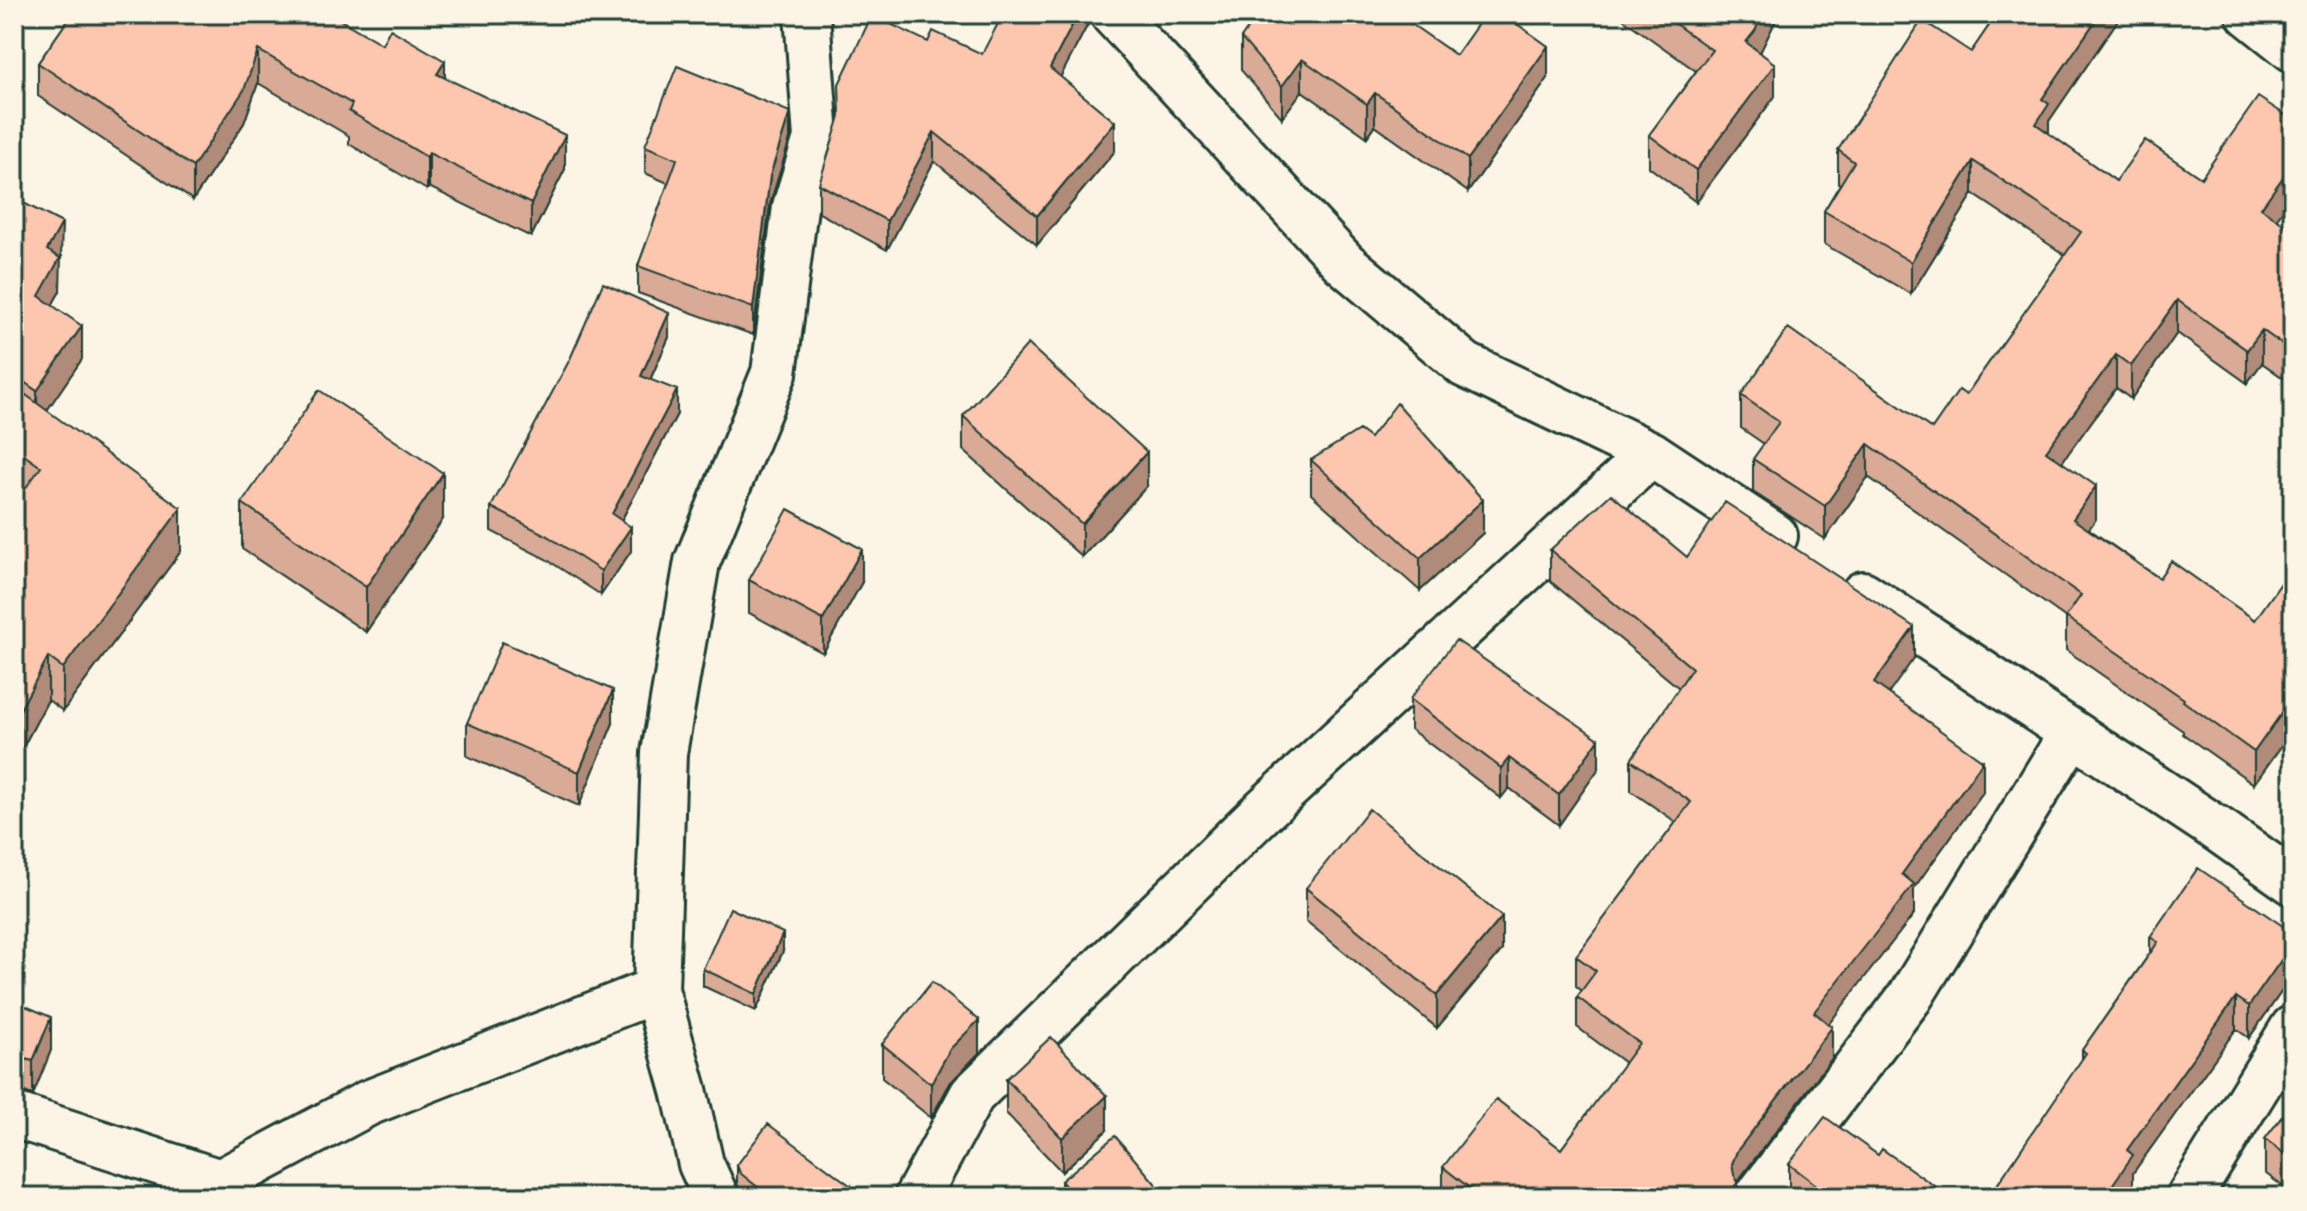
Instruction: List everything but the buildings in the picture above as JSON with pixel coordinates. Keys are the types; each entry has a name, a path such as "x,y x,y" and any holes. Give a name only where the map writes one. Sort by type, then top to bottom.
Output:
{"street":[{"path":"716,1197 701,1164 656,990 664,753 697,562 774,373 795,207 816,138 807,14"},
{"path":"1113,14 1344,263 1465,365 1651,454 2293,882"},
{"path":"2249,14 2293,49"},
{"path":"917,1197 972,1095 1264,810 1651,454"},
{"path":"1757,1197 1910,997 2072,733"},
{"path":"14,1115 220,1182 368,1103 656,990"},
{"path":"2189,1197 2293,1028"}]}
